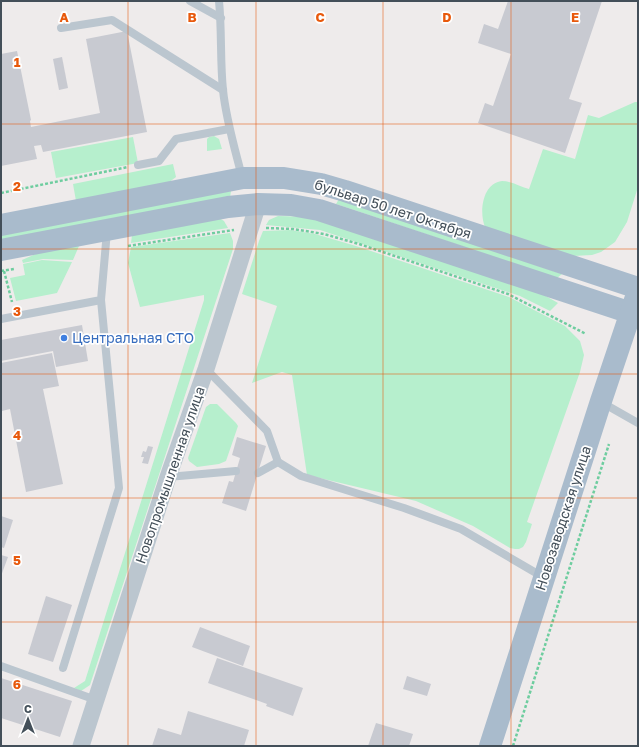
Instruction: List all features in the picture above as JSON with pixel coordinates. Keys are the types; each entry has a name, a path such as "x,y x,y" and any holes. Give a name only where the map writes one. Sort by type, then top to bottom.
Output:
{"main road":[{"name":"бульвар 50 лет Октября","path":"1,224 243,178 284,178 321,184 638,288"},
{"name":"бульвар 50 лет Октября","path":"2,264 107,240 202,212 258,204 291,204 319,210 631,313"},
{"path":"557,288 566,287 572,283 574,278 572,271 567,265"},
{"name":"Новозаводская улица","path":"490,746 601,401 638,292"}],"street":[{"name":"Новопромышленная улица","path":"81,746 168,477 206,369 258,204"}],"lane":[{"path":"190,1 221,18"},
{"path":"219,1 221,18 223,90 229,128 243,178"},
{"path":"61,28 112,20 223,90"},
{"path":"138,165 159,161 176,139 229,128"},
{"path":"63,668 119,488 101,300 107,240"},
{"path":"1,319 101,300"},
{"path":"206,369 267,432 278,462 301,476 404,508 461,529 544,577"},
{"path":"601,401 638,423"},
{"path":"258,473 278,462"},
{"path":"168,477 236,471"},
{"path":"1,666 96,700"}],"path":[{"path":"1,193 138,165"},
{"path":"107,240 250,227 293,229 324,234 359,244 508,294 586,334"},
{"path":"2,264 14,269"},
{"path":"2,264 12,302"},
{"path":"513,746 609,444"}],"green space":[{"path":"638,102 638,187 627,222 615,242 601,252 592,255 573,256 485,227 482,207 486,193 490,187 495,183 505,181 529,189 543,149 575,159 588,115 599,118"},
{"path":"214,136 219,139 222,149 207,151 207,139"},
{"path":"133,137 138,163 56,178 51,152"},
{"path":"173,164 176,177 168,183 76,201 73,184"},
{"path":"231,191 230,198 1,243 1,232"},
{"path":"339,199 562,274 557,278 336,204"},
{"path":"278,216 313,217 525,284 558,303 550,311 520,296 320,230 266,225 269,220"},
{"path":"219,218 224,221 228,228 131,243 132,235"},
{"path":"290,230 315,234 356,246 509,297 565,326 580,341 584,355 580,372 527,522 532,524 523,547 519,549 510,548 473,526 416,501 307,475 292,375 282,372 252,383 277,306 242,294 263,231"},
{"path":"230,233 233,241 233,249 90,685 81,691 74,688 85,681 204,300 204,295 140,307 128,263 131,247"},
{"path":"79,246 73,260 43,259 23,263 22,260 47,249"},
{"path":"42,260 72,262 57,293 16,301 10,278 25,275 23,264"},
{"path":"210,404 217,404 238,426 226,461 219,464 197,467 189,461 188,458 206,407"}],"building":[{"path":"508,1 602,1 569,99 582,103 565,153 478,123 485,103 493,106 511,54 478,43 484,24 498,29"},
{"path":"127,31 147,132 43,152 41,145 34,146 37,159 1,166 1,54 17,51 31,120 31,127 100,113 86,39"},
{"path":"62,57 68,88 59,90 53,59"},
{"path":"82,325 88,361 56,367 53,351 1,361 1,340"},
{"path":"52,353 59,386 43,389 63,484 26,492 10,409 2,411 1,363"},
{"path":"237,437 266,446 246,511 222,503 229,481 233,482 240,458 232,455"},
{"path":"148,446 153,447 148,464 142,463 144,457 141,457 143,451 146,452"},
{"path":"1,516 13,520 4,548 1,547"},
{"path":"1,555 8,557 1,576"},
{"path":"46,596 72,605 53,662 28,654"},
{"path":"200,627 250,646 243,666 192,647"},
{"path":"217,658 303,688 293,716 266,706 267,704 208,683"},
{"path":"407,676 431,684 427,696 403,689"},
{"path":"1,678 72,701 60,737 1,718"},
{"path":"188,711 249,730 244,746 152,746 158,728 181,735"},
{"path":"376,723 413,734 409,746 368,746"}],"place":[{"name":"Центральная СТО","path":"64,338"}]}
